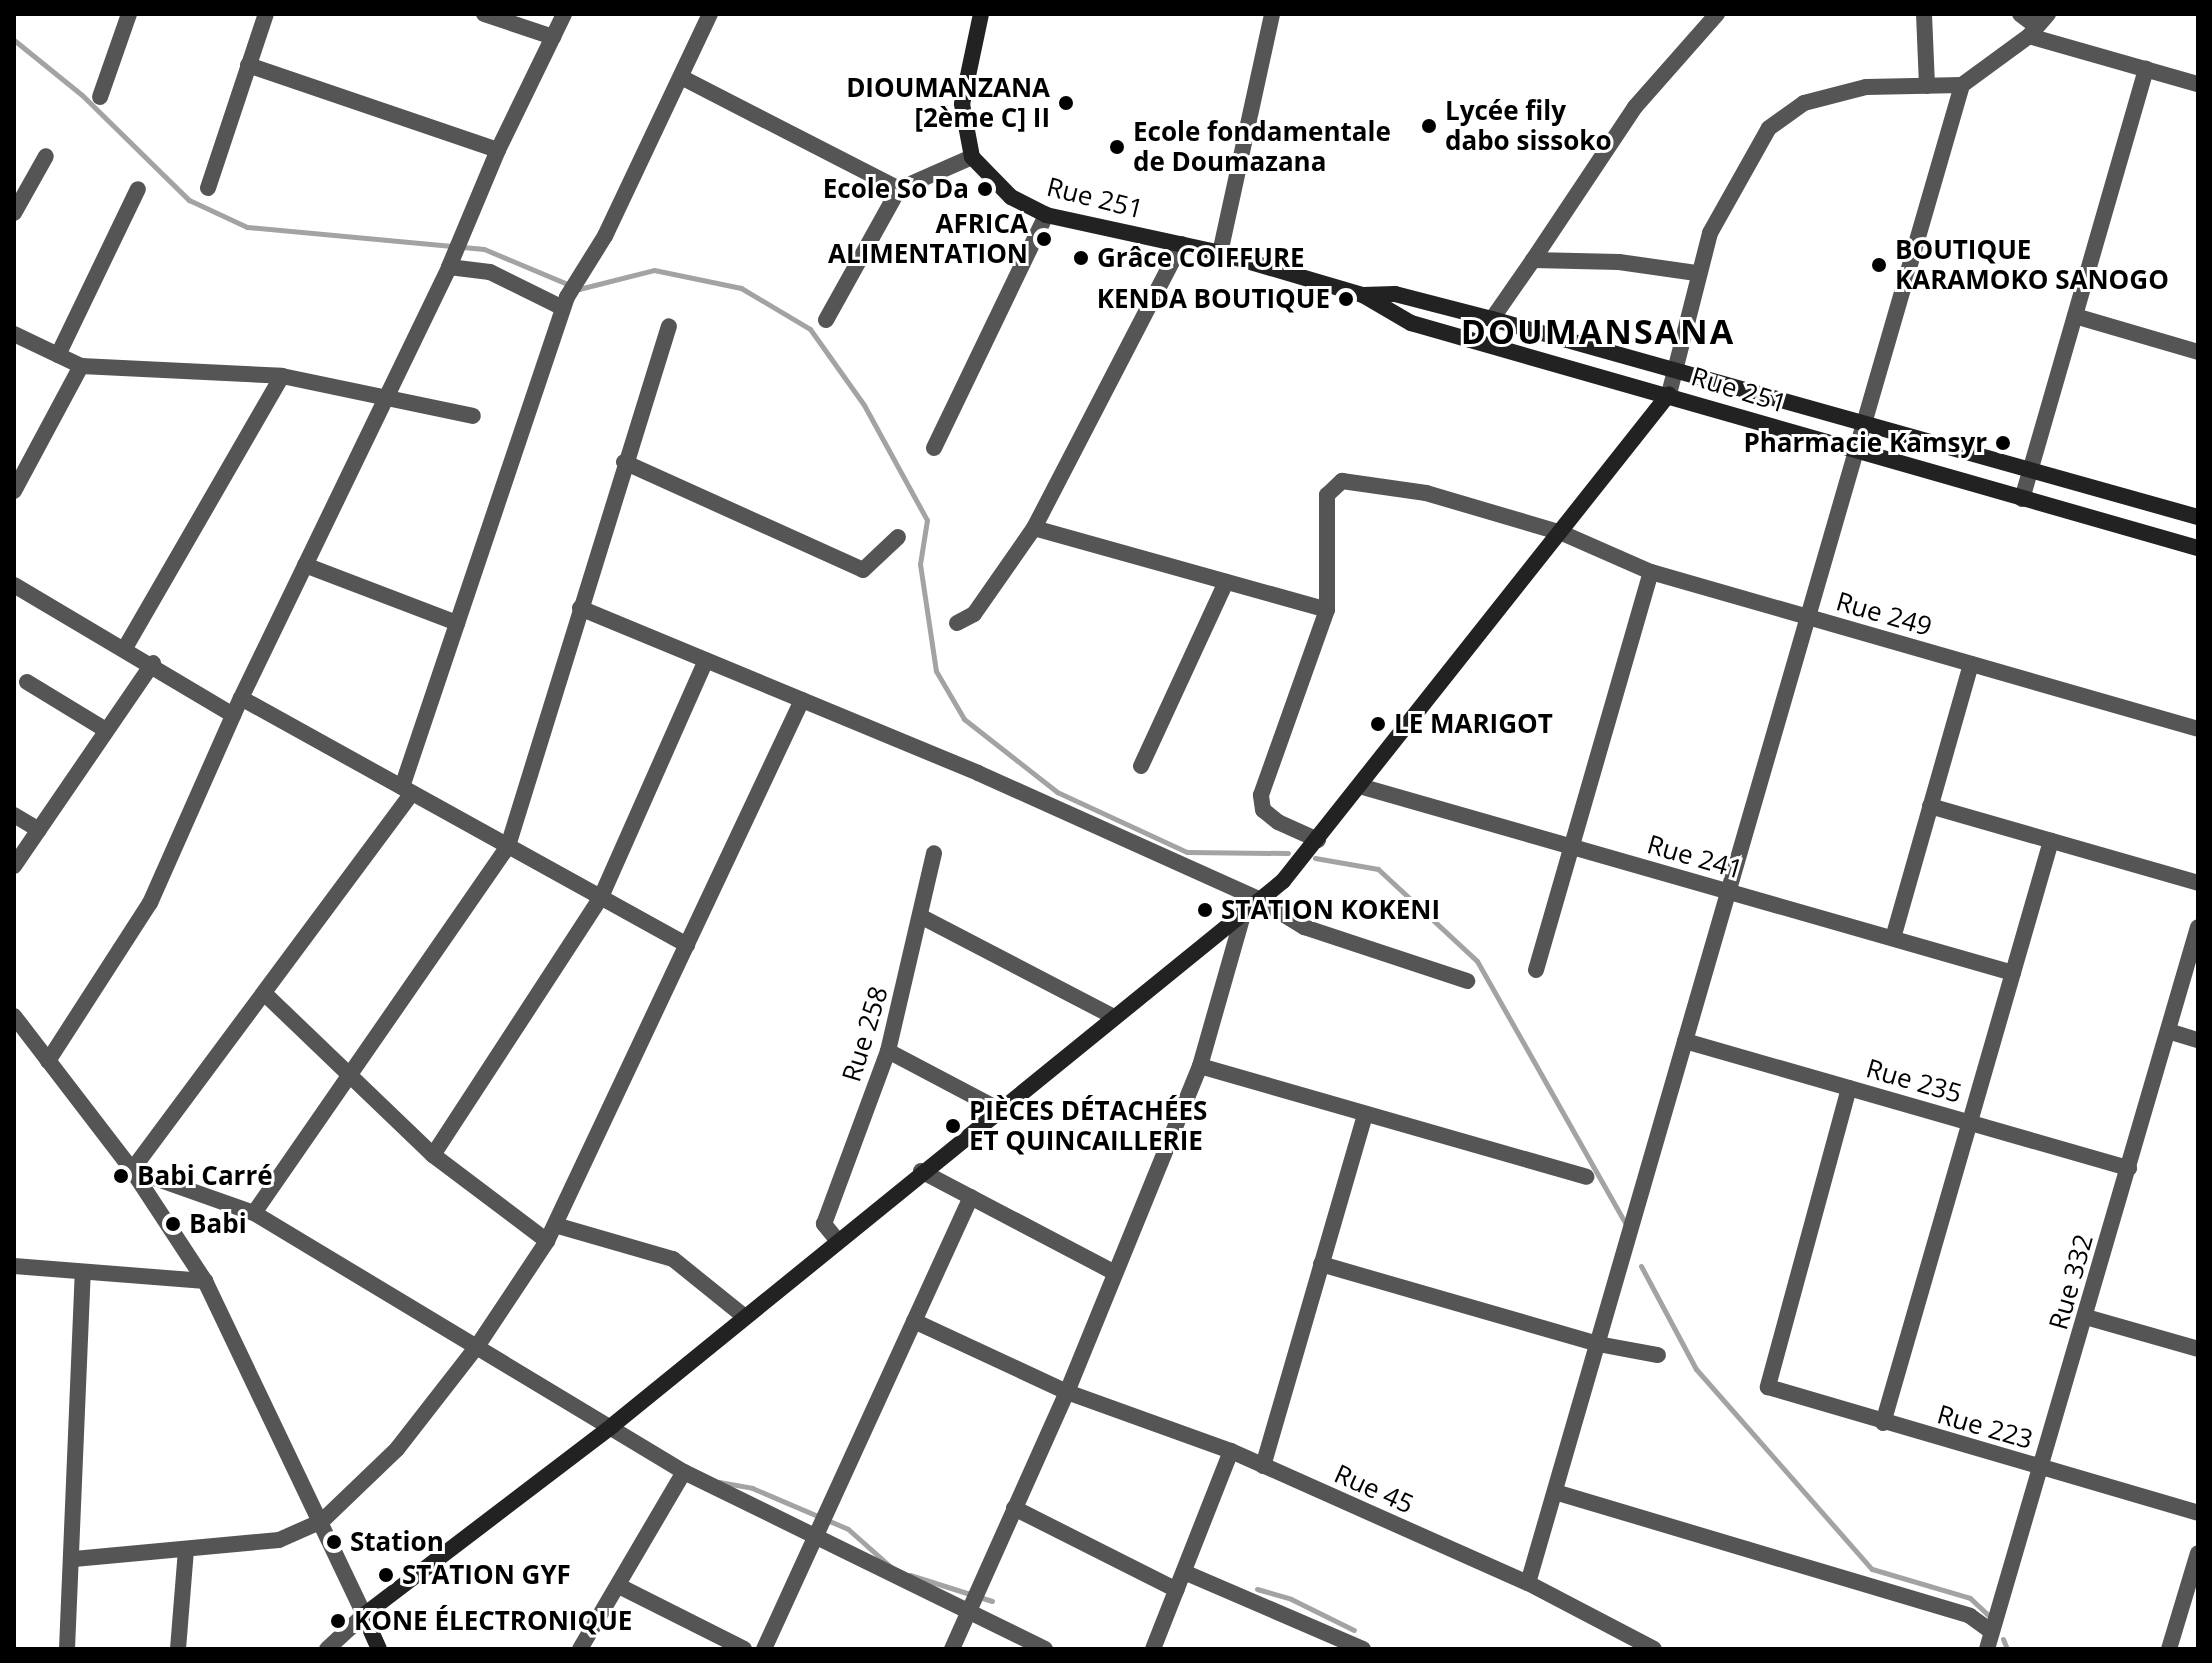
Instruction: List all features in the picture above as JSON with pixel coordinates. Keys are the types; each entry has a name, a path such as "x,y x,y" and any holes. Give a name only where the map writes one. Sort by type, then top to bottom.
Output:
{"main road":[{"path":"972,157 962,104 981,14"},
{"name":"Rue 251","path":"972,157 1011,197 1046,215 1220,253 1363,295 1411,323 1669,394 2198,548"},
{"name":"Rue 251","path":"1363,295 1395,294 1492,319 2198,517"},
{"path":"379,1649 364,1615 613,1425 998,1109 1242,919 1318,840 1363,787 1669,394"}],"street":[{"path":"100,97 129,14"},
{"path":"208,188 266,14"},
{"path":"484,14 553,37"},
{"path":"48,1061 150,903 233,715 449,267 498,150 564,14"},
{"path":"132,1170 264,993 407,790 457,623 568,296 605,236 710,14"},
{"path":"1220,253 1272,14"},
{"path":"1492,319 1635,107 1717,14"},
{"path":"1924,14 1927,86"},
{"path":"2020,14 2037,25 2146,69 2198,84"},
{"path":"1528,1583 1962,85 2037,25"},
{"path":"248,65 498,150"},
{"path":"2022,499 2146,69"},
{"path":"681,77 899,189"},
{"path":"1669,394 1678,372 1696,273 1722,208 1769,128 1804,103 1866,87 1962,85"},
{"path":"14,213 46,156"},
{"path":"826,320 899,189 972,157"},
{"path":"58,355 138,189"},
{"path":"934,448 1046,215"},
{"path":"957,623 974,614 1034,528 1181,244"},
{"path":"1533,260 1619,262 1696,273"},
{"path":"449,267 490,272 568,296"},
{"path":"2075,316 2198,352"},
{"path":"254,1213 508,846 624,462 669,326"},
{"path":"14,334 81,366 282,376 386,395 473,416"},
{"path":"14,491 81,366"},
{"path":"125,648 282,376"},
{"path":"624,462 863,570 898,537"},
{"name":"Rue 249","path":"1327,610 1327,495 1342,481 1426,493 1562,533 1651,572 2198,729"},
{"path":"1034,528 1327,610 1261,795 1263,810 1278,822 1318,840"},
{"path":"305,565 457,623"},
{"path":"1536,970 1651,572"},
{"path":"1141,766 1226,582"},
{"path":"14,585 153,663 233,715"},
{"path":"580,608 802,700 1260,900 1325,936 1467,981"},
{"path":"433,1155 601,897 706,660"},
{"path":"14,866 153,663"},
{"path":"1893,938 1971,664"},
{"path":"27,682 106,730"},
{"path":"241,698 687,945"},
{"path":"74,1559 279,1540 322,1521 397,1449 478,1345 551,1233 802,700"},
{"name":"Rue 241","path":"1363,787 2013,973"},
{"path":"1930,806 2198,883"},
{"path":"14,815 39,830"},
{"path":"1883,1423 2051,841"},
{"name":"Rue 258","path":"837,1240 824,1224 888,1051 922,917 934,853"},
{"path":"922,917 1114,1017"},
{"path":"952,1649 1067,1392 1200,1066 1242,919"},
{"name":"Rue 332","path":"1987,1649 2198,927"},
{"path":"264,993 433,1155 551,1233 673,1259 745,1317"},
{"path":"14,1016 132,1170 205,1281 322,1521 364,1615 327,1649"},
{"path":"2168,1031 2198,1040"},
{"name":"Rue 235","path":"1685,1041 2129,1168"},
{"path":"888,1051 998,1109"},
{"path":"1200,1066 1586,1177"},
{"name":"Rue 223","path":"1849,1088 1766,1378 1773,1391 2198,1513"},
{"path":"1263,1466 1365,1114"},
{"path":"132,1170 254,1213 613,1425 684,1472 817,1533 1045,1649"},
{"path":"921,1171 1115,1273"},
{"path":"764,1649 971,1197"},
{"path":"1321,1264 1598,1344 1658,1355"},
{"path":"14,1266 83,1274 205,1281"},
{"path":"67,1649 74,1559 83,1274"},
{"path":"2086,1317 2198,1349"},
{"name":"Rue 45","path":"914,1321 1067,1392 1231,1451 1528,1583 1654,1649"},
{"path":"1153,1649 1231,1451"},
{"path":"580,1649 684,1472"},
{"path":"1555,1492 1970,1616 1991,1631"},
{"path":"1014,1508 1177,1590"},
{"path":"178,1649 186,1549"},
{"path":"2169,1649 2198,1553"},
{"path":"1184,1572 1363,1649"},
{"path":"619,1586 744,1649"}],"waterway":[{"path":"14,40 82,95 189,200 247,227 484,249 579,289 654,270 741,288 810,329 864,405 927,520 920,564 936,671 964,719 1057,792 1187,852 1288,853"},
{"path":"1315,858 1378,869 1477,961 1625,1223"},
{"path":"1641,1266 1696,1369 1872,1569 1970,1598 1988,1615"},
{"path":"719,1482 752,1488 848,1529 893,1569"},
{"path":"910,1575 992,1601"},
{"path":"1257,1589 1291,1599 1354,1630"},
{"path":"2003,1639 2007,1649"}],"place":[{"name":"DIOUMANZANA [2ème C] II","path":"1066,103"},
{"name":"Lycée fily dabo sissoko","path":"1429,126"},
{"name":"Ecole fondamentale de Doumazana","path":"1117,147"},
{"name":"Ecole So Da","path":"985,189"},
{"name":"AFRICA ALIMENTATION","path":"1044,239"},
{"name":"Grâce COIFFURE","path":"1081,258"},
{"name":"BOUTIQUE KARAMOKO SANOGO","path":"1879,265"},
{"name":"KENDA BOUTIQUE","path":"1346,299"},
{"name":"Pharmacie Kamsyr","path":"2003,443"},
{"name":"LE MARIGOT","path":"1378,724"},
{"name":"STATION KOKENI","path":"1205,910"},
{"name":"PIÈCES DÉTACHÉES ET QUINCAILLERIE","path":"953,1126"},
{"name":"Babi Carré","path":"121,1176"},
{"name":"Babi","path":"173,1224"},
{"name":"Station","path":"334,1542"},
{"name":"STATION GYF","path":"386,1575"},
{"name":"KONE ÉLECTRONIQUE","path":"338,1621"}],"district":[{"name":"DOUMANSANA","path":"1598,332"}]}
